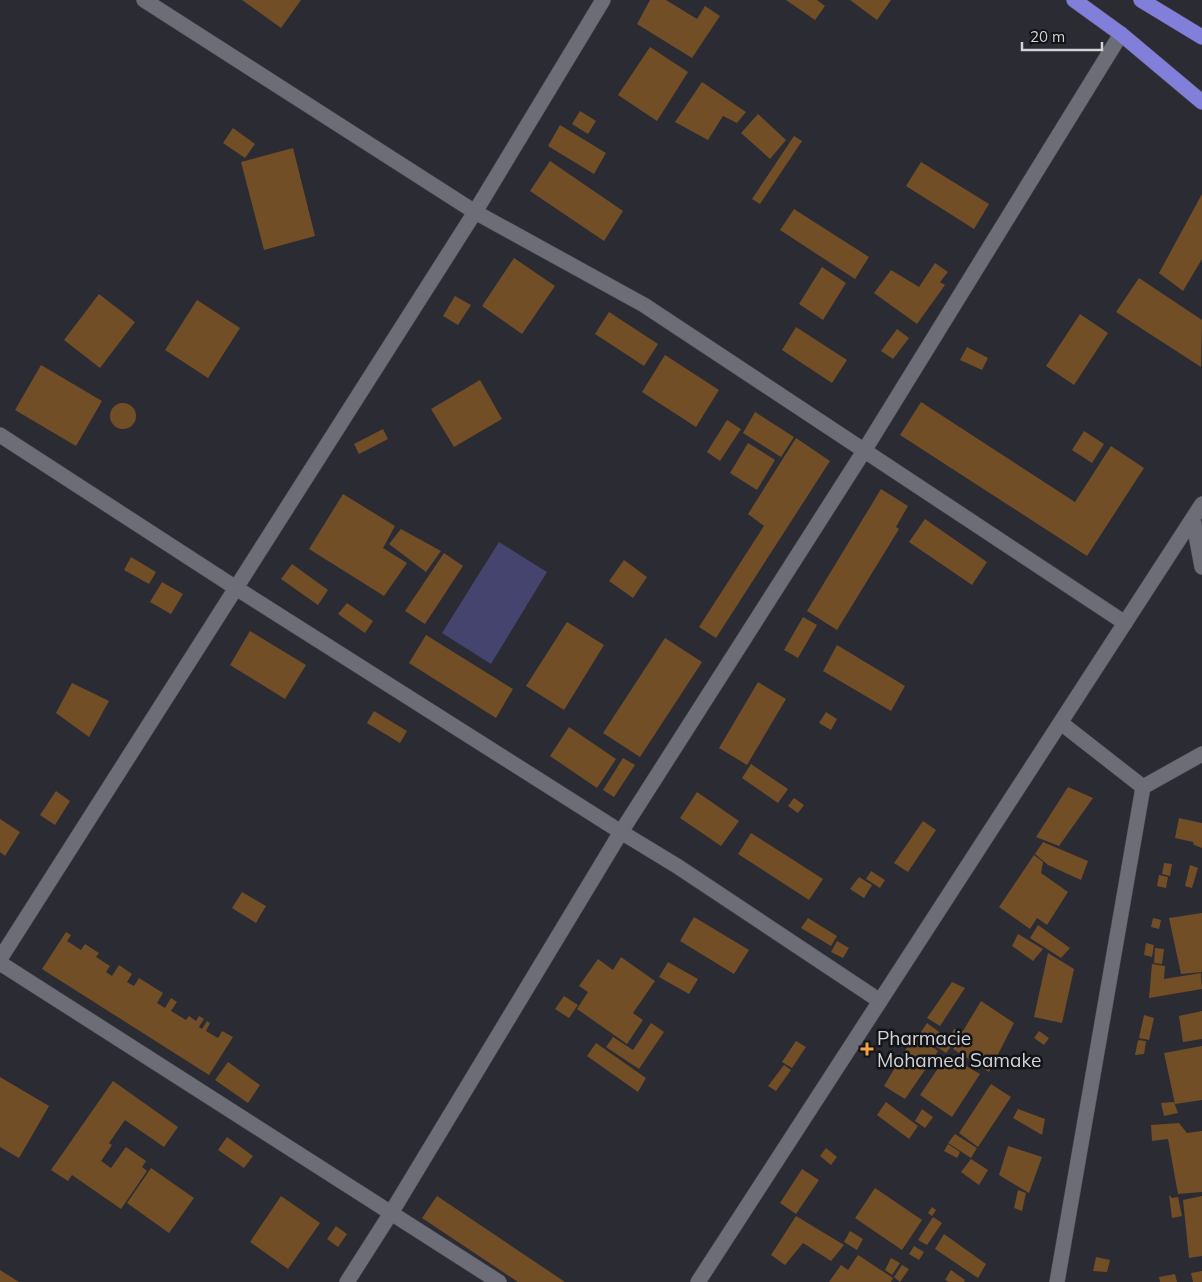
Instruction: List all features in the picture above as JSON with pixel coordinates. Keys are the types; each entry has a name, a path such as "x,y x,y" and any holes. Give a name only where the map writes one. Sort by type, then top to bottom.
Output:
{"highway":[{"path":"1074,0 1121,34 1202,102"},
{"path":"1141,0 1202,37"}],"street":[{"path":"144,0 475,212 644,305 1125,623"},
{"path":"0,959 475,212 603,0"},
{"path":"347,1282 391,1213 621,832 864,451 1121,34"},
{"path":"0,435 236,588 677,866 880,1000"},
{"path":"698,1282 1202,504"},
{"path":"1193,519 1202,567"},
{"path":"1061,723 1143,787"},
{"path":"1143,787 1202,754"},
{"path":"1058,1282 1143,787"},
{"path":"0,963 499,1282"}],"shaded area":[{"path":"499,542 547,572 491,664 442,633"}],"building":[{"path":"242,0 301,0 281,28"},
{"path":"650,0 666,0 697,19 705,6 720,16 692,58 637,24"},
{"path":"786,0 817,0 825,6 815,20"},
{"path":"850,0 891,0 877,20"},
{"path":"650,47 688,72 657,121 618,95"},
{"path":"702,82 746,112 737,123 723,116 708,140 675,122"},
{"path":"580,111 596,121 588,134 572,124"},
{"path":"758,114 786,140 770,159 741,133"},
{"path":"560,125 606,153 594,174 548,146"},
{"path":"233,128 255,144 245,158 223,143"},
{"path":"794,136 802,141 760,204 752,199"},
{"path":"293,148 315,236 264,250 241,162"},
{"path":"550,161 623,211 604,241 530,191"},
{"path":"921,162 989,204 974,229 906,186"},
{"path":"1202,194 1202,259 1183,291 1159,273"},
{"path":"794,209 869,257 855,279 780,230"},
{"path":"514,258 555,286 522,334 482,306"},
{"path":"935,263 948,272 940,282 945,285 917,324 874,293 891,270 919,287"},
{"path":"822,267 846,283 823,320 799,304"},
{"path":"1139,278 1202,320 1201,367 1116,312"},
{"path":"99,294 135,322 100,368 64,340"},
{"path":"455,296 471,305 458,325 443,316"},
{"path":"197,300 240,328 208,378 165,350"},
{"path":"609,312 658,344 644,366 595,334"},
{"path":"1080,314 1108,333 1074,385 1046,366"},
{"path":"796,327 847,360 832,383 782,350"},
{"path":"897,329 909,338 893,359 881,351"},
{"path":"967,347 988,358 982,370 960,360"},
{"path":"665,355 719,390 696,427 642,392"},
{"path":"41,365 102,401 76,446 15,410"},
{"path":"480,380 502,419 454,447 431,409"},
{"path":"921,402 1075,502 1111,446 1144,468 1087,556 900,435"},
{"path":"123,403 132,407 136,416 132,425 123,429 114,425 110,416 114,407"},
{"path":"755,412 794,437 781,457 743,433"},
{"path":"727,420 741,429 720,461 707,452"},
{"path":"383,429 388,439 359,454 354,444"},
{"path":"1084,431 1104,444 1092,463 1072,450"},
{"path":"796,438 830,461 716,638 699,627 764,526 748,514"},
{"path":"748,443 775,460 757,490 730,473"},
{"path":"881,489 908,506 896,527 899,529 837,630 807,611"},
{"path":"343,494 395,526 383,548 407,563 384,596 309,549"},
{"path":"925,519 987,562 972,585 909,542"},
{"path":"401,529 441,551 426,572 389,544"},
{"path":"444,553 463,566 425,624 405,611"},
{"path":"131,557 156,572 149,584 124,570"},
{"path":"624,560 647,577 633,598 609,581"},
{"path":"292,564 328,590 318,605 281,579"},
{"path":"162,582 183,594 171,614 150,602"},
{"path":"347,603 373,621 365,633 338,614"},
{"path":"803,617 817,625 798,658 784,650"},
{"path":"567,622 604,645 564,710 526,686"},
{"path":"250,631 306,665 285,699 230,665"},
{"path":"426,635 513,689 496,718 409,663"},
{"path":"665,638 702,662 640,757 603,733"},
{"path":"837,645 905,686 891,711 823,671"},
{"path":"758,682 786,699 747,765 719,748"},
{"path":"72,683 109,701 89,737 56,713"},
{"path":"374,711 407,731 400,743 367,723"},
{"path":"826,712 837,719 831,730 819,723"},
{"path":"569,727 616,759 597,788 550,756"},
{"path":"623,758 635,765 614,797 603,790"},
{"path":"751,764 788,789 778,803 742,778"},
{"path":"1068,787 1093,798 1059,846 1036,837"},
{"path":"56,791 70,801 55,825 40,815"},
{"path":"697,792 739,821 721,846 680,818"},
{"path":"794,798 804,805 798,813 788,806"},
{"path":"1179,818 1202,823 1202,848 1194,845 1193,842 1175,838"},
{"path":"0,819 20,832 5,856 0,852"},
{"path":"923,821 936,830 908,872 894,863"},
{"path":"751,833 823,879 809,900 738,854"},
{"path":"1043,842 1088,861 1081,880 1048,865 1035,854"},
{"path":"1034,855 1043,862 1041,873 1068,892 1047,925 1037,918 1030,929 999,907"},
{"path":"1164,863 1172,864 1170,876 1162,874"},
{"path":"1190,865 1198,868 1192,888 1185,886"},
{"path":"871,871 885,880 880,888 866,879"},
{"path":"1159,875 1168,877 1166,888 1157,886"},
{"path":"859,877 872,885 864,898 850,889"},
{"path":"242,892 266,906 256,923 232,908"},
{"path":"1202,913 1202,972 1181,974 1169,918"},
{"path":"694,917 749,950 734,974 680,941"},
{"path":"808,918 837,936 831,946 801,928"},
{"path":"1153,918 1161,920 1159,929 1151,927"},
{"path":"1038,925 1070,948 1061,958 1030,938"},
{"path":"66,932 71,935 67,941 81,950 85,944 99,953 96,957 110,966 106,972 112,976 119,965 132,974 127,982 134,986 139,978 163,993 157,1003 165,1008 171,998 177,1002 171,1011 186,1020 189,1016 196,1021 199,1016 204,1019 199,1027 202,1029 207,1021 210,1023 206,1031 218,1038 222,1031 233,1037 209,1075 42,969"},
{"path":"1018,934 1043,949 1033,961 1012,946"},
{"path":"837,941 849,948 843,958 831,952"},
{"path":"1146,943 1154,945 1152,957 1144,955"},
{"path":"1155,948 1164,949 1162,964 1154,963"},
{"path":"1048,953 1074,969 1062,1023 1034,1017"},
{"path":"621,957 655,981 633,1013 643,1020 627,1044 577,1009 588,992 579,986 598,959 613,970"},
{"path":"668,962 698,979 689,994 659,977"},
{"path":"1152,964 1165,966 1164,979 1201,973 1202,989 1149,998"},
{"path":"952,982 965,988 940,1026 927,1018"},
{"path":"564,996 578,1005 569,1018 555,1009"},
{"path":"981,1001 1014,1023 989,1072 953,1049 958,1041 953,1040 951,1035 954,1029 963,1031"},
{"path":"1202,1011 1202,1039 1183,1042 1179,1016"},
{"path":"1144,1015 1154,1018 1149,1040 1139,1038"},
{"path":"651,1023 664,1032 639,1069 606,1047 613,1037 633,1050"},
{"path":"927,1023 954,1043 946,1053 919,1035"},
{"path":"1039,1031 1049,1038 1044,1045 1034,1038"},
{"path":"915,1034 938,1051 905,1099 884,1086"},
{"path":"1138,1040 1146,1041 1144,1054 1135,1055"},
{"path":"796,1041 806,1047 792,1068 782,1062"},
{"path":"596,1043 646,1078 638,1092 587,1056"},
{"path":"1202,1046 1202,1100 1175,1104 1164,1053"},
{"path":"947,1055 980,1074 952,1117 920,1095"},
{"path":"228,1062 260,1085 248,1103 215,1080"},
{"path":"784,1065 791,1070 776,1091 768,1086"},
{"path":"0,1077 49,1106 19,1158 0,1147"},
{"path":"113,1081 178,1127 164,1147 125,1120 109,1143 112,1145 101,1161 111,1168 126,1147 146,1161 142,1167 147,1171 121,1209 72,1175 68,1181 51,1170"},
{"path":"991,1084 1011,1097 978,1147 959,1133"},
{"path":"886,1102 918,1126 909,1139 877,1115"},
{"path":"1174,1102 1178,1113 1164,1116 1161,1103"},
{"path":"922,1109 933,1117 925,1128 915,1121"},
{"path":"1018,1109 1045,1119 1042,1135 1013,1118"},
{"path":"1179,1123 1187,1133 1202,1131 1202,1192 1178,1194 1168,1139 1152,1141 1151,1125"},
{"path":"955,1134 977,1148 971,1158 948,1143"},
{"path":"227,1137 253,1156 244,1168 218,1150"},
{"path":"948,1144 960,1152 957,1158 944,1151"},
{"path":"1008,1146 1042,1157 1029,1193 999,1175"},
{"path":"826,1148 837,1157 831,1165 820,1156"},
{"path":"971,1159 988,1170 979,1185 961,1172"},
{"path":"151,1168 194,1198 169,1233 127,1203"},
{"path":"802,1169 819,1180 796,1214 780,1203"},
{"path":"875,1188 922,1220 902,1250 855,1218"},
{"path":"1018,1190 1026,1193 1022,1211 1014,1208"},
{"path":"1169,1195 1172,1198 1178,1197 1182,1216 1172,1218"},
{"path":"281,1196 320,1223 288,1269 250,1242"},
{"path":"437,1196 565,1282 518,1282 422,1218"},
{"path":"1202,1196 1202,1256 1189,1258 1183,1200"},
{"path":"932,1207 936,1210 932,1216 928,1213"},
{"path":"796,1216 844,1245 831,1261 803,1243 785,1265 771,1255"},
{"path":"933,1217 942,1223 927,1245 918,1240"},
{"path":"336,1226 347,1234 338,1247 327,1239"},
{"path":"850,1231 863,1239 857,1250 844,1242"},
{"path":"944,1234 986,1264 978,1278 935,1249"},
{"path":"914,1246 924,1252 919,1260 909,1254"},
{"path":"858,1255 893,1278 891,1282 829,1282 841,1265 848,1270"},
{"path":"1096,1257 1110,1260 1107,1272 1093,1271"},
{"path":"891,1258 900,1263 892,1275 885,1270"},
{"path":"902,1265 909,1269 900,1282 894,1277"},
{"path":"0,1270 19,1282 0,1282"},
{"path":"951,1270 965,1280 964,1282 949,1282 945,1280"},
{"path":"1202,1271 1202,1282 1193,1282 1191,1273"},
{"path":"1175,1274 1177,1282 1160,1282 1159,1277"}],"place":[{"name":"Pharmacie Mohamed Samake","path":"867,1049"}]}
